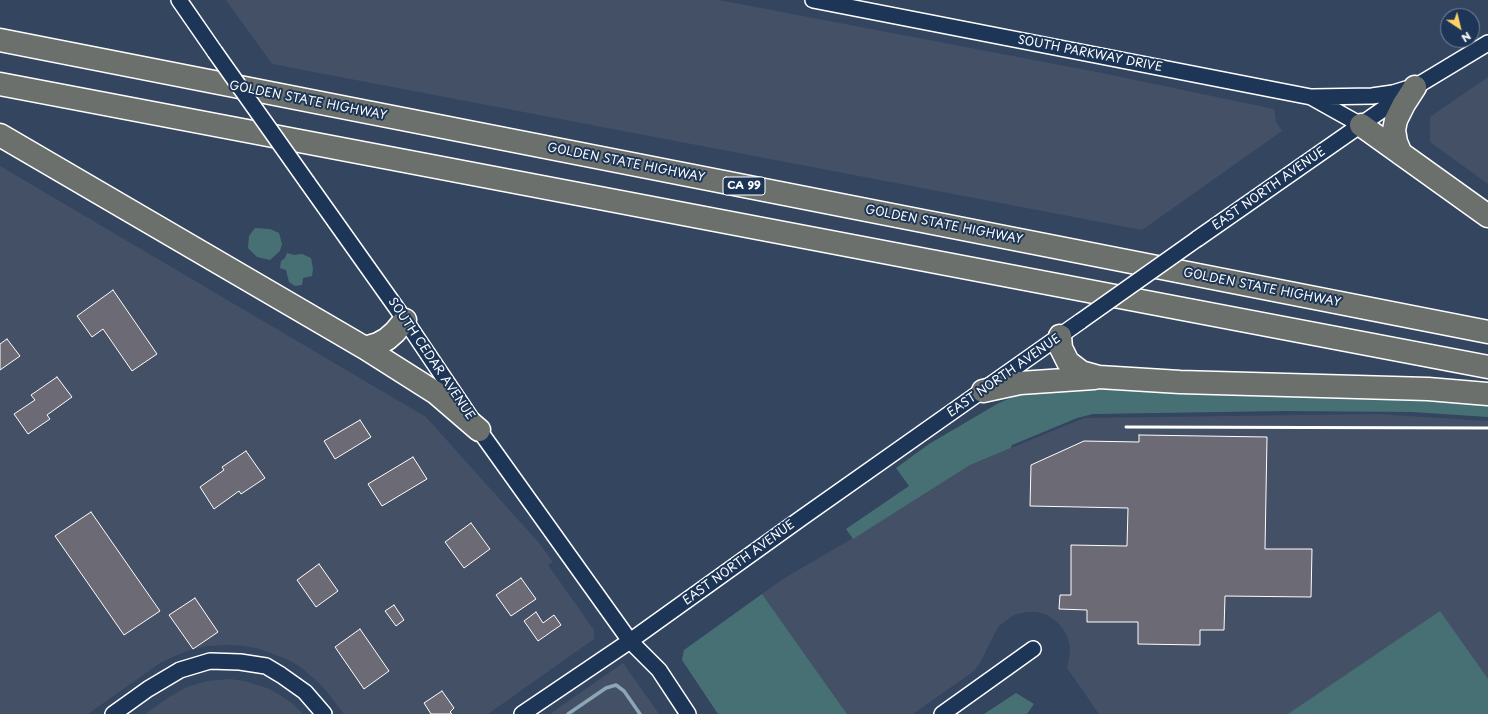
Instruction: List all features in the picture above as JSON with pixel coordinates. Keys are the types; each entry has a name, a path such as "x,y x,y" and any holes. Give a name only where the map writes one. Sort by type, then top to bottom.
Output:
{"highway":[{"name":"GOLDEN STATE HIGHWAY","path":"0,40 1488,332"},
{"path":"0,84 1488,367"},
{"path":"1401,154 1396,142 1394,130 1396,120 1415,87"},
{"path":"1361,125 1488,216"},
{"path":"0,135 365,348 436,393 479,430"},
{"path":"365,348 378,344 387,339 395,332 404,320"},
{"path":"1060,336 1061,348 1068,362 1081,372 1099,377"},
{"path":"983,391 1020,383 1099,377 1187,382 1428,389 1488,394"}],"street":[{"name":"SOUTH CEDAR AVENUE","path":"179,0 404,320 479,430 630,641 659,670 688,714"},
{"name":"SOUTH PARKWAY DRIVE","path":"813,0 1312,97 1361,125"},
{"name":"EAST NORTH AVENUE","path":"522,714 630,641 1197,239 1415,87 1488,43"},
{"path":"1312,97 1372,96 1393,93 1415,87"},
{"path":"942,714 1033,649"},
{"path":"114,714 148,689 180,670 210,661 240,662 266,666 304,692 324,714"}],"shaded area":[{"path":"226,0 719,0 1102,73 1274,109 1276,122 1282,131 1142,230 272,64"},
{"path":"1488,77 1488,184 1430,142 1430,117"},
{"path":"0,166 426,417 539,543 553,562 548,565 594,630 594,639 488,714 344,714 323,687 303,669 291,661 260,649 226,645 207,646 190,650 160,663 88,714 0,714"},
{"path":"1377,414 1488,421 1488,714 1099,714 1067,668 1070,648 1068,638 1063,629 1056,621 1047,615 1037,612 1027,612 1014,615 999,626 980,663 974,671 913,714 847,714 762,594 783,579 872,527 970,465 1084,418"},
{"path":"623,663 659,714 550,714"},
{"path":"230,679 244,681 270,689 292,703 303,714 145,714 169,697 187,687 207,681"}],"green space":[{"path":"255,228 270,229 279,233 282,244 280,251 270,260 257,257 248,248 249,236"},
{"path":"287,253 294,255 302,254 311,258 313,269 312,276 303,278 302,285 295,286 289,282 286,270 280,268 281,261 285,258"},
{"path":"1076,388 1412,396 1488,401 1488,417 1412,412 1285,411 1093,414 1077,418 1012,445 1011,448 970,465 853,539 846,529 909,486 896,468 929,444 997,404 1019,394"},
{"path":"762,594 847,714 718,714 682,660 684,650"},
{"path":"1440,611 1488,679 1488,714 1288,714"},
{"path":"1016,693 1034,704 1027,714 984,714"}],"building":[{"path":"113,290 157,354 132,371 103,329 92,337 77,316"},
{"path":"7,339 20,356 0,370 0,344"},
{"path":"57,377 72,397 47,415 50,419 28,434 14,414 35,400 31,395"},
{"path":"360,420 371,437 335,459 324,441"},
{"path":"1139,435 1267,437 1265,549 1312,549 1311,597 1225,596 1224,630 1200,630 1200,645 1138,644 1138,622 1087,622 1087,610 1059,609 1060,595 1071,595 1071,545 1127,546 1128,508 1030,506 1031,465 1084,441 1139,442"},
{"path":"246,451 265,478 241,494 239,491 214,509 200,487 224,470 222,467"},
{"path":"413,457 427,479 382,506 368,484"},
{"path":"91,512 160,611 124,635 55,536"},
{"path":"471,523 490,549 464,568 445,542"},
{"path":"319,564 338,591 316,607 297,580"},
{"path":"521,578 536,599 511,616 496,595"},
{"path":"195,598 218,632 193,649 169,615"},
{"path":"394,605 404,620 396,626 385,611"},
{"path":"536,612 543,623 554,615 561,625 538,641 524,621"},
{"path":"360,629 389,671 364,689 335,647"},
{"path":"442,691 454,708 450,712 452,714 431,714 424,703"}],"waterway":[{"path":"568,714 606,688 616,685 624,691 640,714"}],"railway":[{"path":"1126,427 1488,428"}]}
